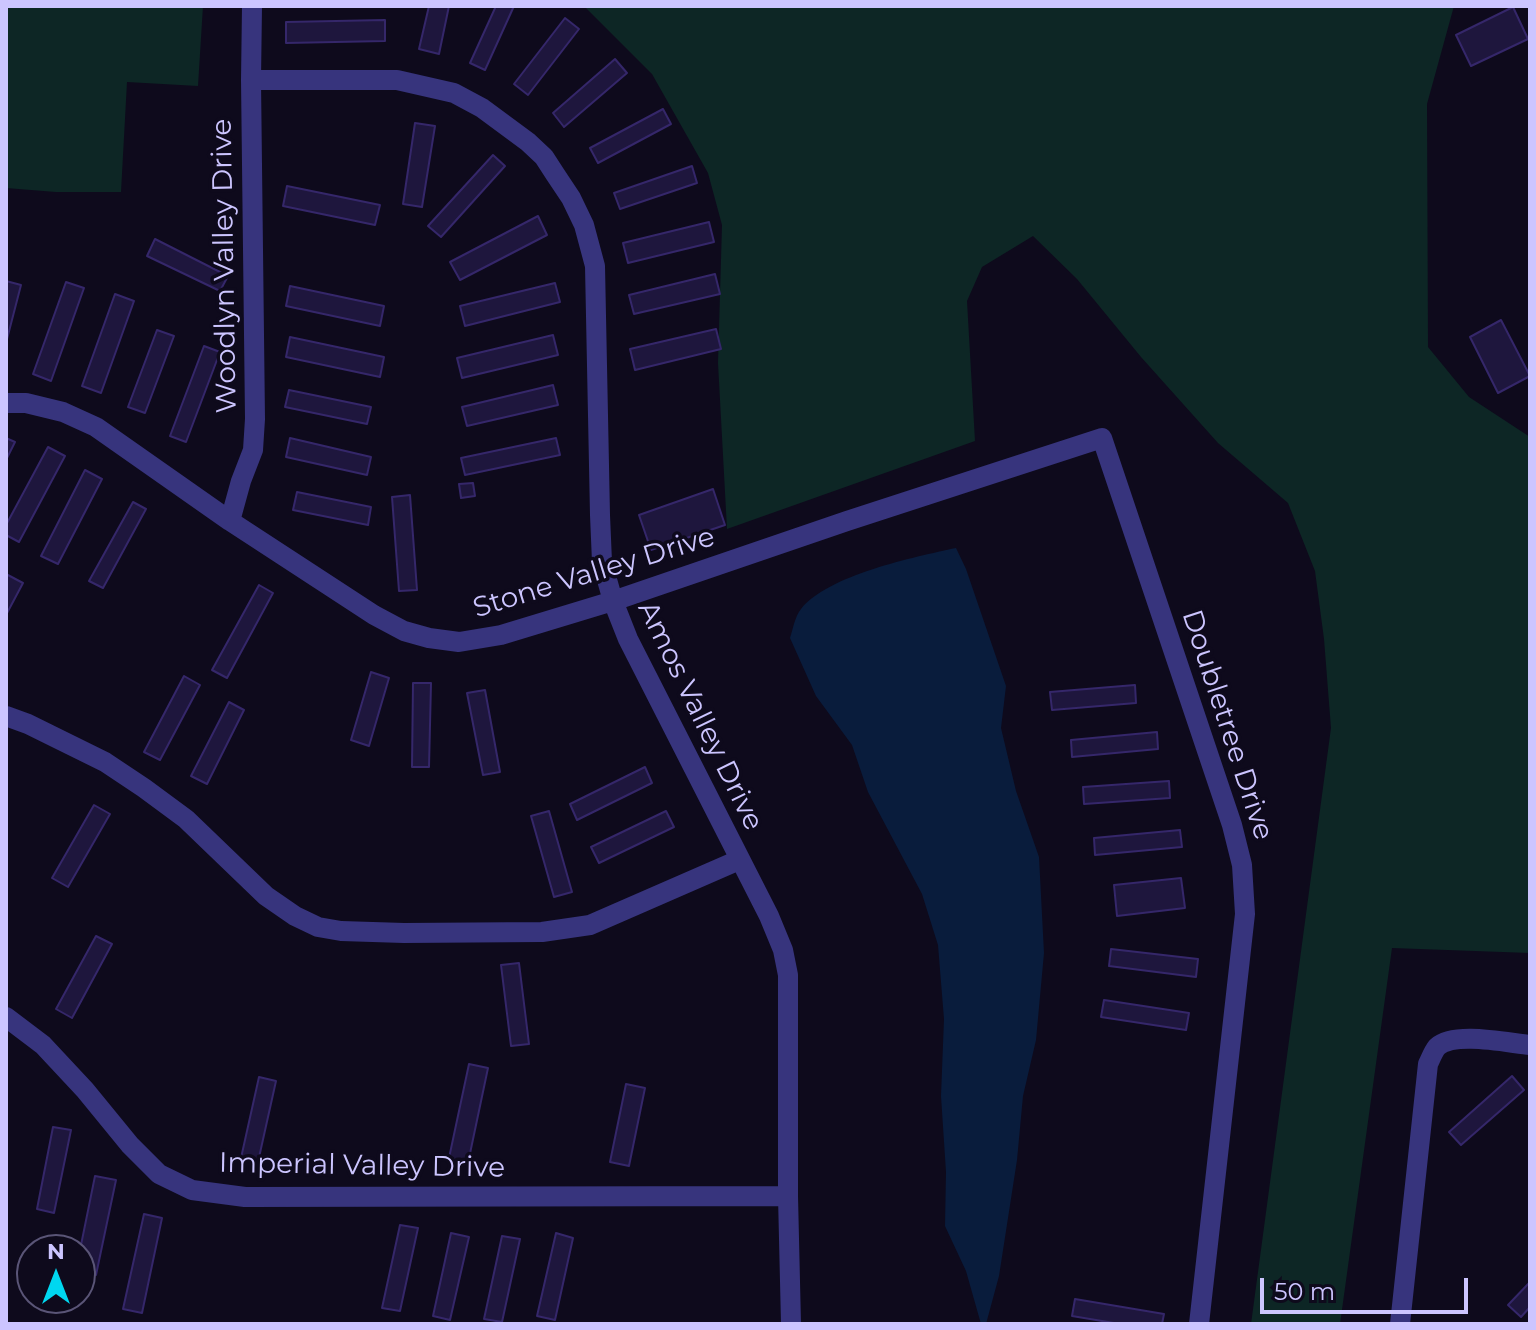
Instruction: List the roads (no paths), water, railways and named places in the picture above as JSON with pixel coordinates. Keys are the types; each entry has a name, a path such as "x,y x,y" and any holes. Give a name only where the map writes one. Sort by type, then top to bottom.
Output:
{"street":[{"name":"Woodlyn Valley Drive","path":"230,521 253,450 255,419 252,6"},
{"name":"Amos Valley Drive","path":"251,80 397,80 454,93 482,108 544,157 571,198 584,225 595,266 602,562 628,639 769,916 783,950 788,975 791,1324"},
{"name":"Stone Valley Drive","path":"6,403 26,403 63,412 96,427 230,521 374,615 404,631 459,642 501,635 613,601 1102,438"},
{"name":"Doubletree Drive","path":"1102,438 1232,825 1242,865 1245,914 1199,1324"},
{"path":"6,716 105,762 144,788 186,819 266,896 318,927 369,933 434,933 542,932 590,925 739,860"},
{"name":"Imperial Valley Drive","path":"6,1017 43,1045 159,1174 192,1190 245,1197 788,1196"},
{"path":"1400,1324 1428,1064 1432,1054 1447,1041 1462,1039 1530,1045"}],"water":[{"path":"956,548 1006,686 1001,728 1016,791 1039,857 1044,953 1036,1040 1023,1096 1017,1160 999,1276 986,1324 981,1324 966,1271 945,1226 946,1172 941,1096 944,1019 938,945 922,894 868,792 852,745 816,696 790,638 801,609 831,586 873,569"}]}
